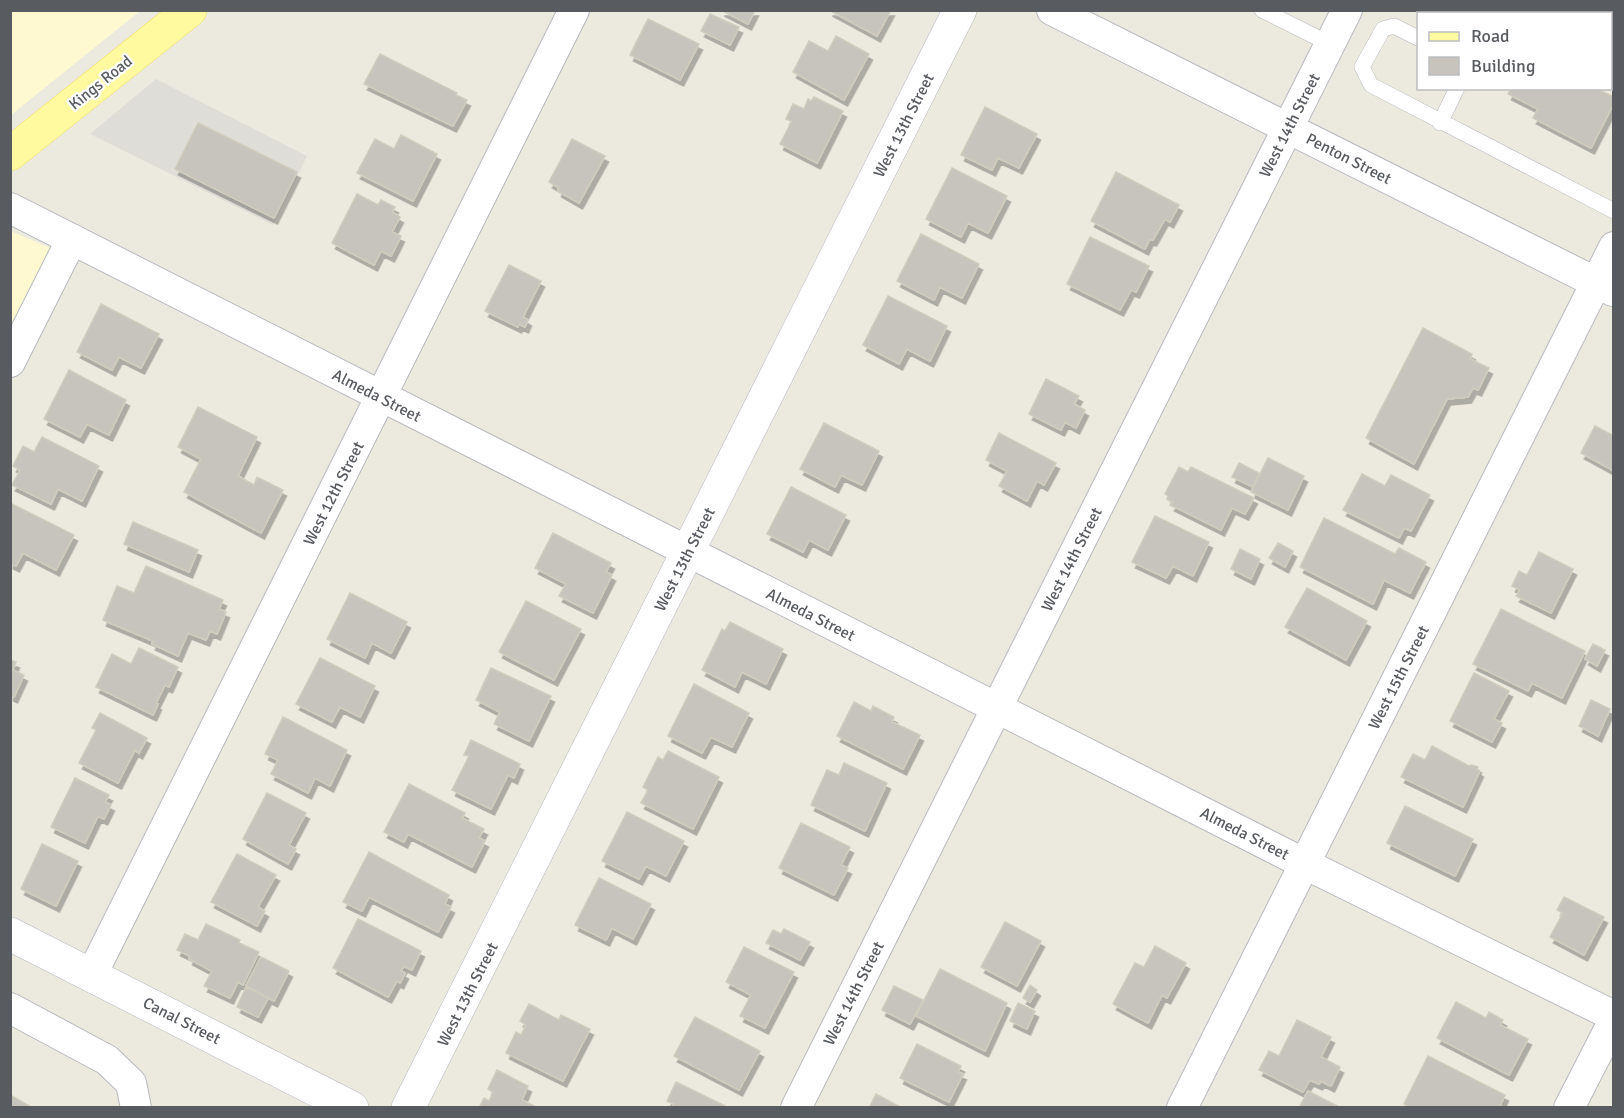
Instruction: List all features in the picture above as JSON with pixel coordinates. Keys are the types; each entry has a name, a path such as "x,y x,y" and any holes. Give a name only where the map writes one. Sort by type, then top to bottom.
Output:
{"main road":[{"name":"Kings Road","path":"10,154 190,10"}],"street":[{"name":"West 12th Street","path":"92,974 574,10"},
{"name":"West 13th Street","path":"408,1107 960,10"},
{"name":"Penton Street","path":"1052,10 1605,287"},
{"name":"West 14th Street","path":"796,1107 1347,10"},
{"name":"Almeda Street","path":"10,208 1305,864 1614,1018"},
{"path":"10,362 72,239"},
{"name":"West 15th Street","path":"1182,1107 1305,864 1605,287 1614,247"},
{"name":"Canal Street","path":"10,934 352,1107"},
{"path":"10,1008 107,1060 131,1083 136,1107"},
{"path":"1569,1107 1614,1018"}],"lane":[{"path":"1262,10 1330,44"},
{"path":"1417,38 1394,26 1383,29 1362,67 1371,85 1614,212"},
{"path":"1440,123 1456,90"}],"shaded area":[{"path":"11,10 140,10 140,11 11,115"},
{"path":"156,79 307,156 273,225 90,134"},
{"path":"11,231 50,248 11,327"}],"building":[{"path":"721,10 755,10 748,24"},
{"path":"829,10 891,10 877,36"},
{"path":"1449,10 1614,10 1614,87 1612,86 1612,12 1452,12"},
{"path":"710,14 739,27 730,45 701,31"},
{"path":"648,19 699,44 680,80 630,55"},
{"path":"836,36 869,54 844,100 793,72 809,41 828,51"},
{"path":"380,54 467,100 453,126 364,84"},
{"path":"1510,90 1599,90 1614,97 1614,103 1591,148 1533,118 1538,109 1508,94"},
{"path":"814,97 843,111 817,163 780,144 792,121 786,119 793,104 804,109 808,99 811,101"},
{"path":"985,107 1037,134 1019,168 998,158 992,170 961,155"},
{"path":"198,123 297,172 274,218 175,169"},
{"path":"401,135 437,154 413,201 357,173 375,139 394,149"},
{"path":"572,139 605,156 579,203 558,191 559,188 549,182"},
{"path":"952,168 1007,196 988,233 968,223 961,237 926,219"},
{"path":"1116,172 1179,205 1170,222 1165,219 1145,249 1091,221"},
{"path":"357,194 378,205 381,200 395,207 392,212 400,217 392,232 401,236 391,256 381,251 374,265 332,243"},
{"path":"921,234 979,264 962,298 940,287 934,300 897,281"},
{"path":"1090,237 1149,266 1136,292 1131,290 1120,310 1067,284"},
{"path":"509,265 541,281 523,317 528,320 525,327 519,324 518,327 485,311"},
{"path":"888,296 947,326 930,361 907,349 899,364 863,345"},
{"path":"101,304 159,334 141,368 119,357 112,370 77,352"},
{"path":"1423,328 1472,354 1470,359 1489,368 1478,390 1473,388 1468,397 1447,399 1414,464 1366,438"},
{"path":"69,370 126,400 109,435 87,424 80,437 44,419"},
{"path":"1046,379 1079,396 1074,404 1085,410 1076,428 1065,422 1061,430 1029,414"},
{"path":"198,407 257,437 238,476 254,485 257,477 283,490 261,533 184,492 201,459 178,447"},
{"path":"824,423 879,451 862,485 841,475 835,487 800,469"},
{"path":"1595,426 1614,436 1614,471 1581,453"},
{"path":"999,433 1056,463 1044,485 1037,481 1027,501 999,486 1007,471 986,460"},
{"path":"42,437 99,466 82,501 58,489 51,504 12,485 20,470 13,466 23,446 34,452"},
{"path":"1268,458 1304,476 1288,510 1251,492"},
{"path":"1239,463 1259,473 1253,487 1232,477"},
{"path":"1179,467 1188,472 1191,467 1254,498 1245,514 1232,508 1221,530 1171,505 1173,502 1167,499 1168,496 1165,494"},
{"path":"1362,474 1385,486 1391,475 1430,495 1411,531 1404,528 1399,538 1343,510"},
{"path":"791,487 846,515 828,550 809,540 803,552 767,534"},
{"path":"10,503 74,535 56,570 23,553 16,566 10,563"},
{"path":"1155,516 1209,542 1193,576 1173,566 1166,578 1132,562"},
{"path":"1324,518 1395,554 1399,548 1426,562 1410,593 1384,580 1373,604 1300,567"},
{"path":"133,522 198,550 189,572 124,544"},
{"path":"553,533 611,563 606,572 612,575 593,613 559,596 566,584 535,568"},
{"path":"1278,543 1293,551 1285,567 1269,558"},
{"path":"1240,549 1260,559 1251,579 1231,569"},
{"path":"1539,552 1573,569 1551,613 1516,596 1520,590 1512,586 1519,571 1527,575"},
{"path":"146,566 223,600 219,609 226,612 217,634 210,631 206,640 188,633 178,656 152,644 153,641 103,620 117,586 134,593"},
{"path":"1307,588 1367,621 1346,660 1285,627"},
{"path":"350,593 407,622 391,653 372,643 365,658 327,639"},
{"path":"526,601 581,629 554,680 499,652"},
{"path":"1501,609 1585,651 1562,698 1532,683 1528,691 1473,664"},
{"path":"730,622 783,649 766,684 742,672 735,687 702,670 722,629 725,631"},
{"path":"1593,644 1605,650 1597,666 1585,659"},
{"path":"139,648 178,667 169,687 165,685 153,715 96,687 112,654 131,664"},
{"path":"320,658 375,686 360,717 340,707 332,722 296,704"},
{"path":"10,660 16,662 13,670 24,675 14,697 10,695"},
{"path":"491,668 551,696 529,741 494,724 500,712 476,700"},
{"path":"1474,673 1509,691 1494,719 1502,723 1492,742 1450,721"},
{"path":"694,684 749,713 732,747 711,737 702,753 668,736"},
{"path":"1591,700 1610,709 1598,736 1579,726"},
{"path":"854,702 871,711 873,706 894,717 892,722 920,735 903,769 837,736"},
{"path":"100,713 147,738 139,753 135,750 118,783 79,763 96,730 92,728"},
{"path":"283,717 347,750 330,786 315,778 308,793 271,774 278,760 265,754"},
{"path":"471,740 520,764 514,778 508,775 491,809 452,790 469,756 464,755"},
{"path":"1432,746 1469,766 1478,767 1480,771 1463,807 1401,777 1413,754 1425,760"},
{"path":"668,751 719,777 693,829 641,803 648,790 643,787 658,757 663,760"},
{"path":"844,763 887,783 865,831 811,805 827,770 839,775"},
{"path":"75,778 109,795 105,802 111,805 104,819 98,816 85,843 51,827"},
{"path":"409,784 465,813 462,818 484,829 479,838 485,841 472,867 408,834 404,842 384,832"},
{"path":"267,793 306,813 289,845 296,849 288,864 243,839"},
{"path":"1405,806 1473,839 1455,876 1387,843"},
{"path":"627,812 684,841 666,876 646,866 639,879 602,861"},
{"path":"801,823 850,847 841,865 848,868 834,895 779,868"},
{"path":"42,844 78,861 56,906 21,889"},
{"path":"369,852 449,895 445,904 451,907 438,932 369,897 362,911 343,902"},
{"path":"237,854 276,875 258,907 265,911 257,926 211,902"},
{"path":"599,878 651,904 633,939 612,928 606,940 575,925"},
{"path":"1564,897 1604,917 1584,955 1550,937 1563,913 1557,910"},
{"path":"358,919 421,951 412,970 404,966 401,971 405,973 400,983 397,981 388,997 333,968"},
{"path":"1005,922 1041,941 1017,986 981,967"},
{"path":"206,924 259,952 243,985 238,982 230,998 204,986 212,971 177,950 185,934 198,940"},
{"path":"784,929 810,942 800,960 766,943 773,930 781,934"},
{"path":"1155,946 1186,963 1167,998 1162,995 1148,1023 1113,1004 1135,963 1144,967"},
{"path":"744,947 794,972 765,1028 740,1016 751,995 726,982"},
{"path":"261,957 289,971 274,1001 246,986"},
{"path":"940,969 1007,1003 985,1051 916,1016"},
{"path":"1030,985 1037,990 1030,1002 1023,998"},
{"path":"894,986 923,1000 910,1024 882,1010"},
{"path":"246,987 268,998 258,1017 237,1007"},
{"path":"1456,1002 1486,1018 1489,1012 1503,1020 1500,1025 1528,1039 1509,1075 1437,1038"},
{"path":"1018,1003 1035,1011 1027,1029 1010,1021"},
{"path":"529,1004 559,1020 561,1015 590,1029 563,1081 506,1053 516,1032 521,1035 526,1025 520,1021"},
{"path":"695,1017 760,1051 739,1090 674,1056"},
{"path":"1297,1020 1331,1037 1321,1057 1340,1067 1331,1086 1321,1081 1319,1084 1310,1080 1303,1092 1259,1070 1269,1051 1279,1056"},
{"path":"917,1044 961,1066 958,1072 963,1074 949,1102 900,1078"},
{"path":"1428,1056 1505,1095 1499,1108 1411,1108 1404,1104"},
{"path":"497,1070 528,1086 522,1100 538,1108 479,1108 484,1098 489,1101 493,1092 488,1089"},
{"path":"676,1082 725,1108 672,1108 674,1104 667,1101"},
{"path":"1308,1091 1341,1108 1299,1108"},
{"path":"876,1094 902,1108 869,1108"},
{"path":"10,1095 33,1108 10,1108"}]}
